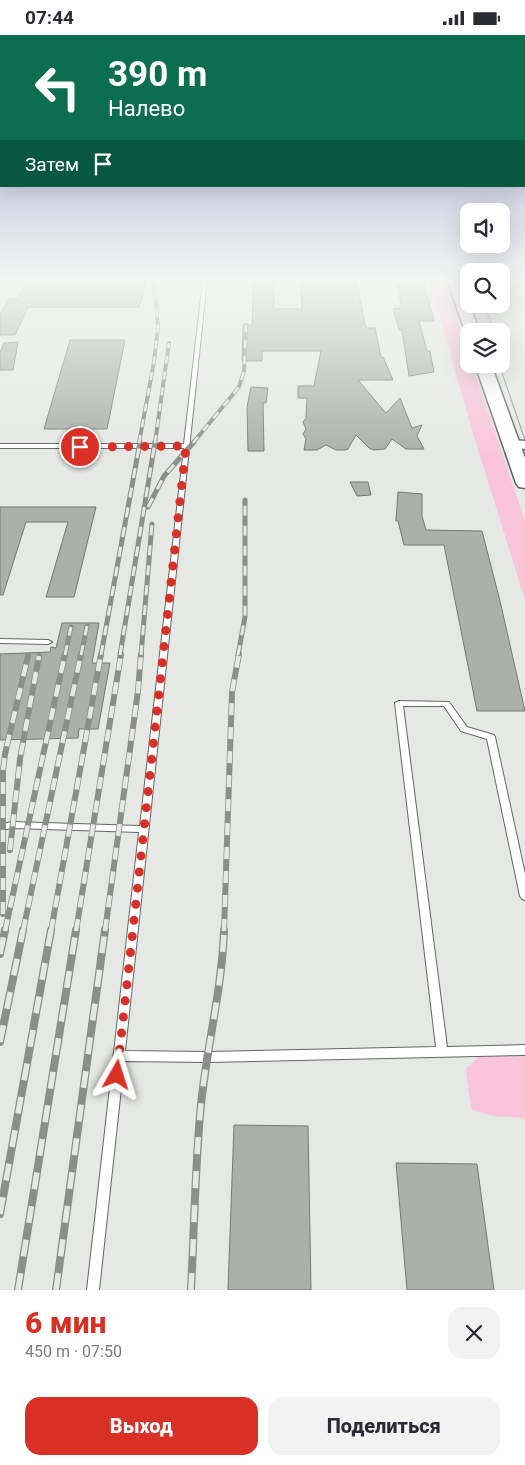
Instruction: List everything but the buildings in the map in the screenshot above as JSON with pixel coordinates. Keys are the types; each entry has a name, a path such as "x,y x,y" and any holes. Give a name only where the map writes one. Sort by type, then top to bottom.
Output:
{"street":[{"path":"488,373 518,445 525,483"}],"lane":[{"path":"92,1290 199,339"},
{"path":"0,446 186,446"},
{"path":"0,641 48,642"},
{"path":"442,1051 399,703 446,704 464,729 491,737 525,896"},
{"path":"0,827 13,825 144,829"},
{"path":"119,1056 207,1057 525,1050"}],"shaded area":[{"path":"446,339 460,339 460,373 475,373 525,521 525,600"},
{"path":"479,1056 525,1056 525,1118 492,1116 471,1109 466,1069"}],"tram line":[{"path":"502,373 525,440"}],"railway":[{"path":"139,443 157,339"},
{"path":"193,443 239,387 244,371 245,339"},
{"path":"155,443 169,343"},
{"path":"101,655 140,442"},
{"path":"120,655 155,442"},
{"path":"148,507 164,476 194,442"},
{"path":"238,655 245,617 245,500"},
{"path":"141,655 152,524"},
{"path":"81,655 87,626"},
{"path":"65,655 71,627"},
{"path":"5,931 65,654"},
{"path":"23,931 81,654"},
{"path":"51,931 101,654"},
{"path":"76,931 121,654"},
{"path":"105,931 138,691 141,654"},
{"path":"224,931 232,692 239,654"},
{"path":"3,914 3,771 5,754 28,656"},
{"path":"10,850 20,759 39,656"},
{"path":"0,954 5,930"},
{"path":"0,1042 23,930"},
{"path":"0,1214 51,930"},
{"path":"18,1290 76,930"},
{"path":"56,1290 105,930"},
{"path":"191,1290 202,1092 220,976 224,930"}],"route":[{"path":"80,447 186,446 117,1075"}]}
